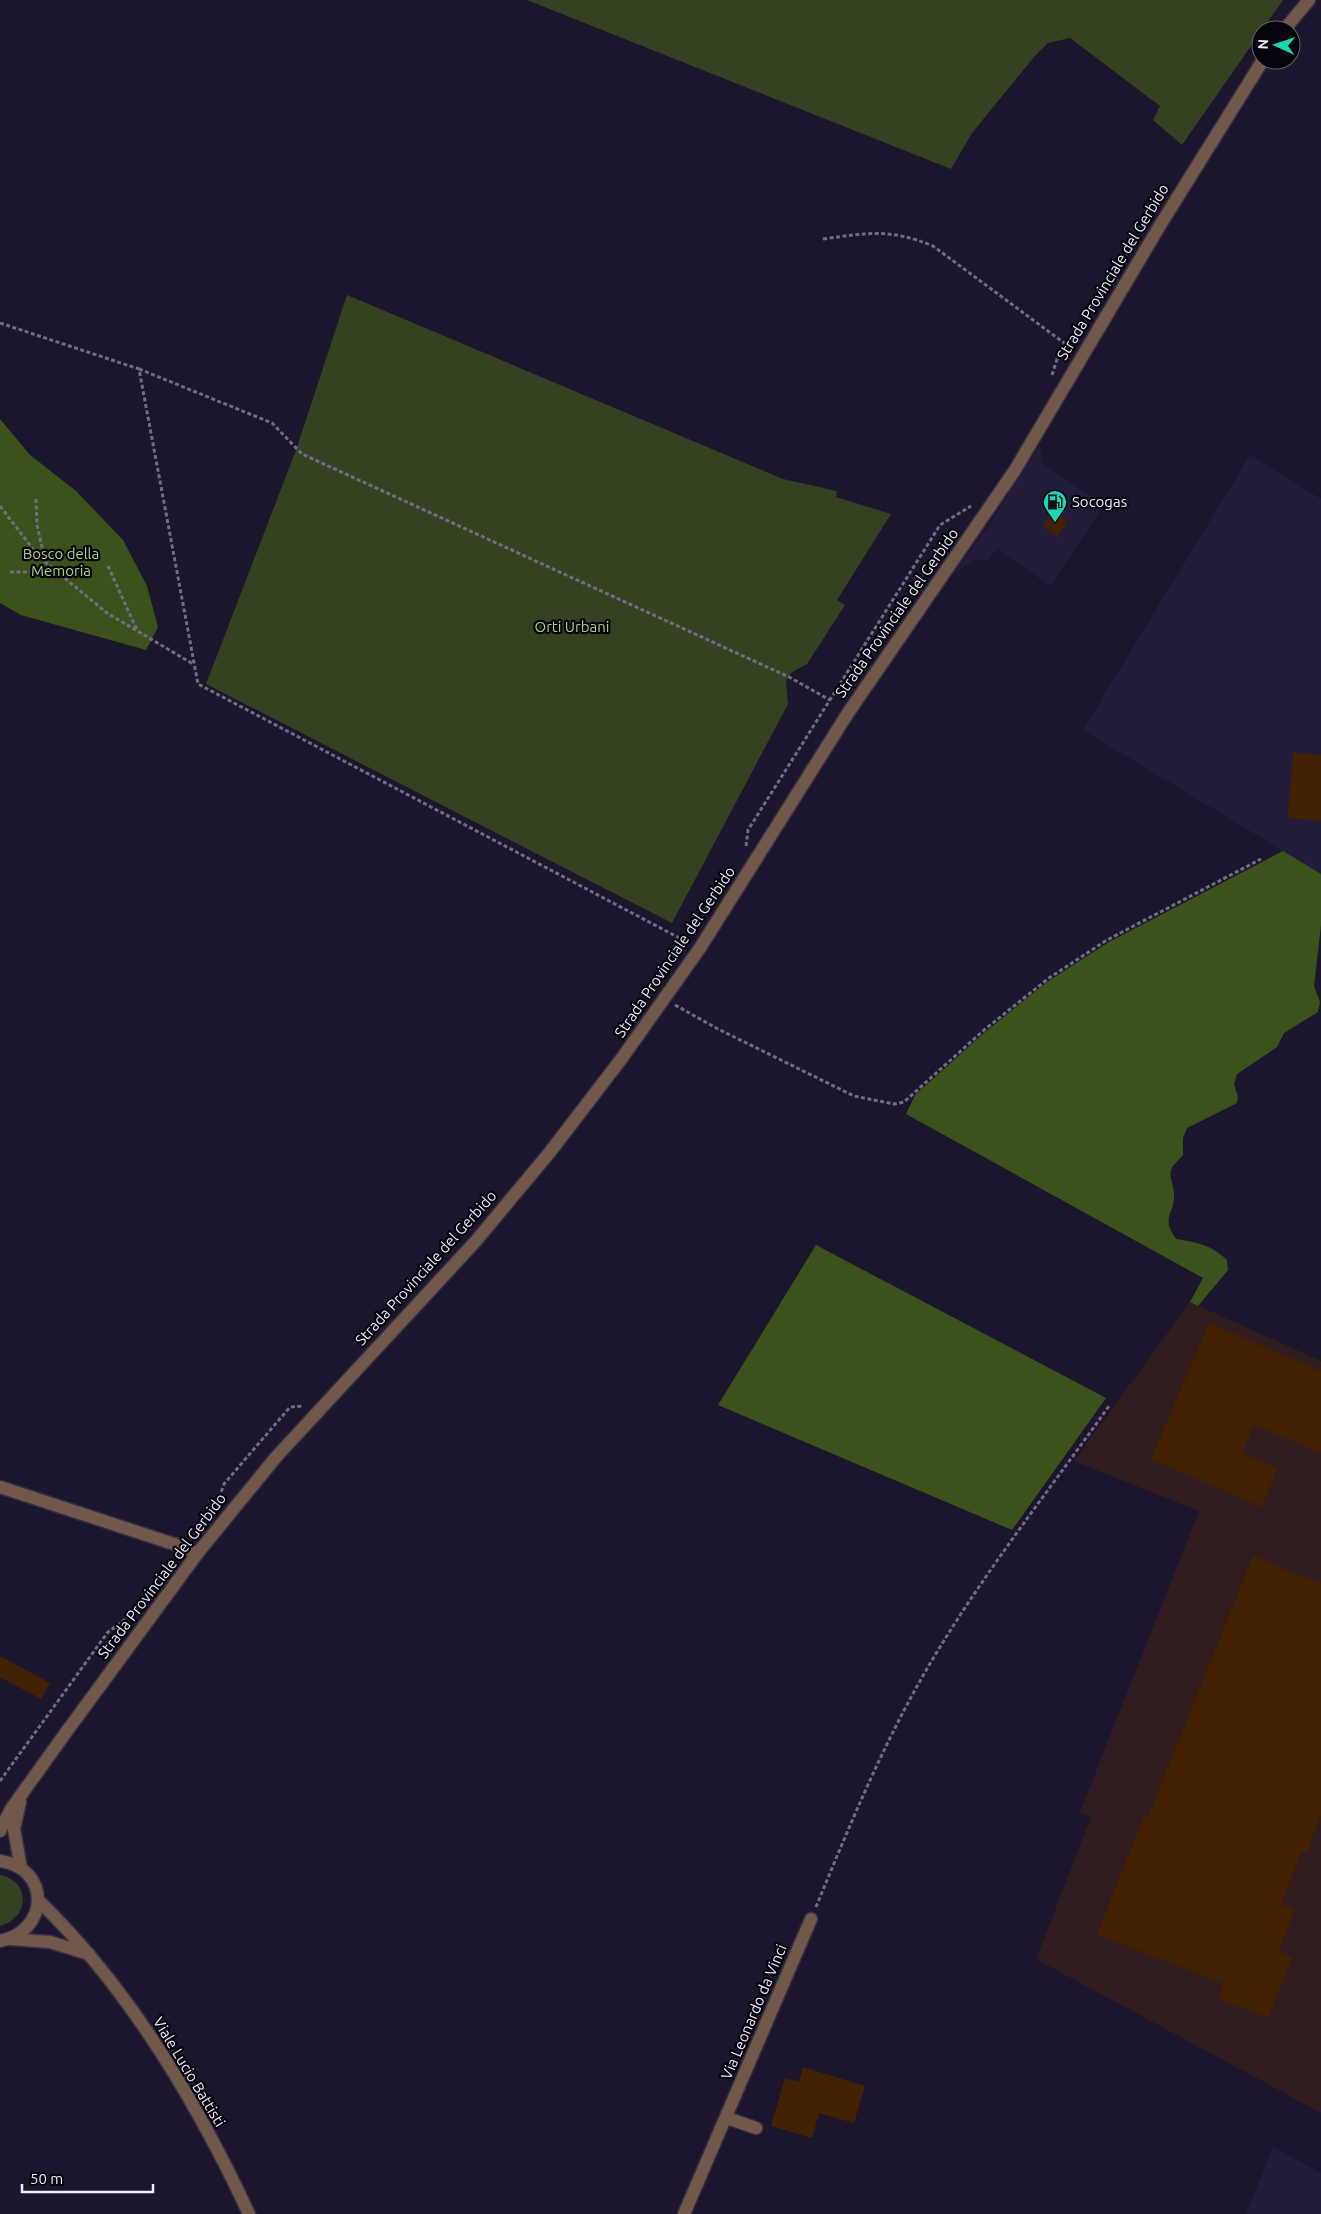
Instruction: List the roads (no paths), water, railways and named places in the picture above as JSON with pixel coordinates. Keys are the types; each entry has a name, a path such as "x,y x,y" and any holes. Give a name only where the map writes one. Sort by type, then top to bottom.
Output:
{"street":[{"path":"1292,20 1309,0"},
{"name":"Strada Provinciale del Gerbido","path":"0,1831 11,1809 197,1554 277,1456 509,1201 550,1152 665,998 764,849 854,704 1015,470 1218,129 1256,70"},
{"path":"0,1487 183,1547 197,1554"},
{"name":"Strada Provinciale del Gerbido","path":"22,1795 14,1829 21,1868 30,1876 36,1888 38,1900"},
{"path":"0,1861 21,1868"},
{"path":"6,1940 22,1933 31,1924 38,1900"},
{"name":"Viale Lucio Battisti","path":"38,1900 109,1977 164,2058 209,2134 249,2214"},
{"name":"Via Leonardo da Vinci","path":"684,2214 727,2118 811,1919"},
{"path":"6,1940 50,1942 88,1954"},
{"path":"727,2118 756,2128"}],"place":[{"name":"Socogas","path":"1055,523"}],"park label":[{"name":"Bosco della Memoria","path":"61,562"},
{"name":"Orti Urbani","path":"572,627"}]}
